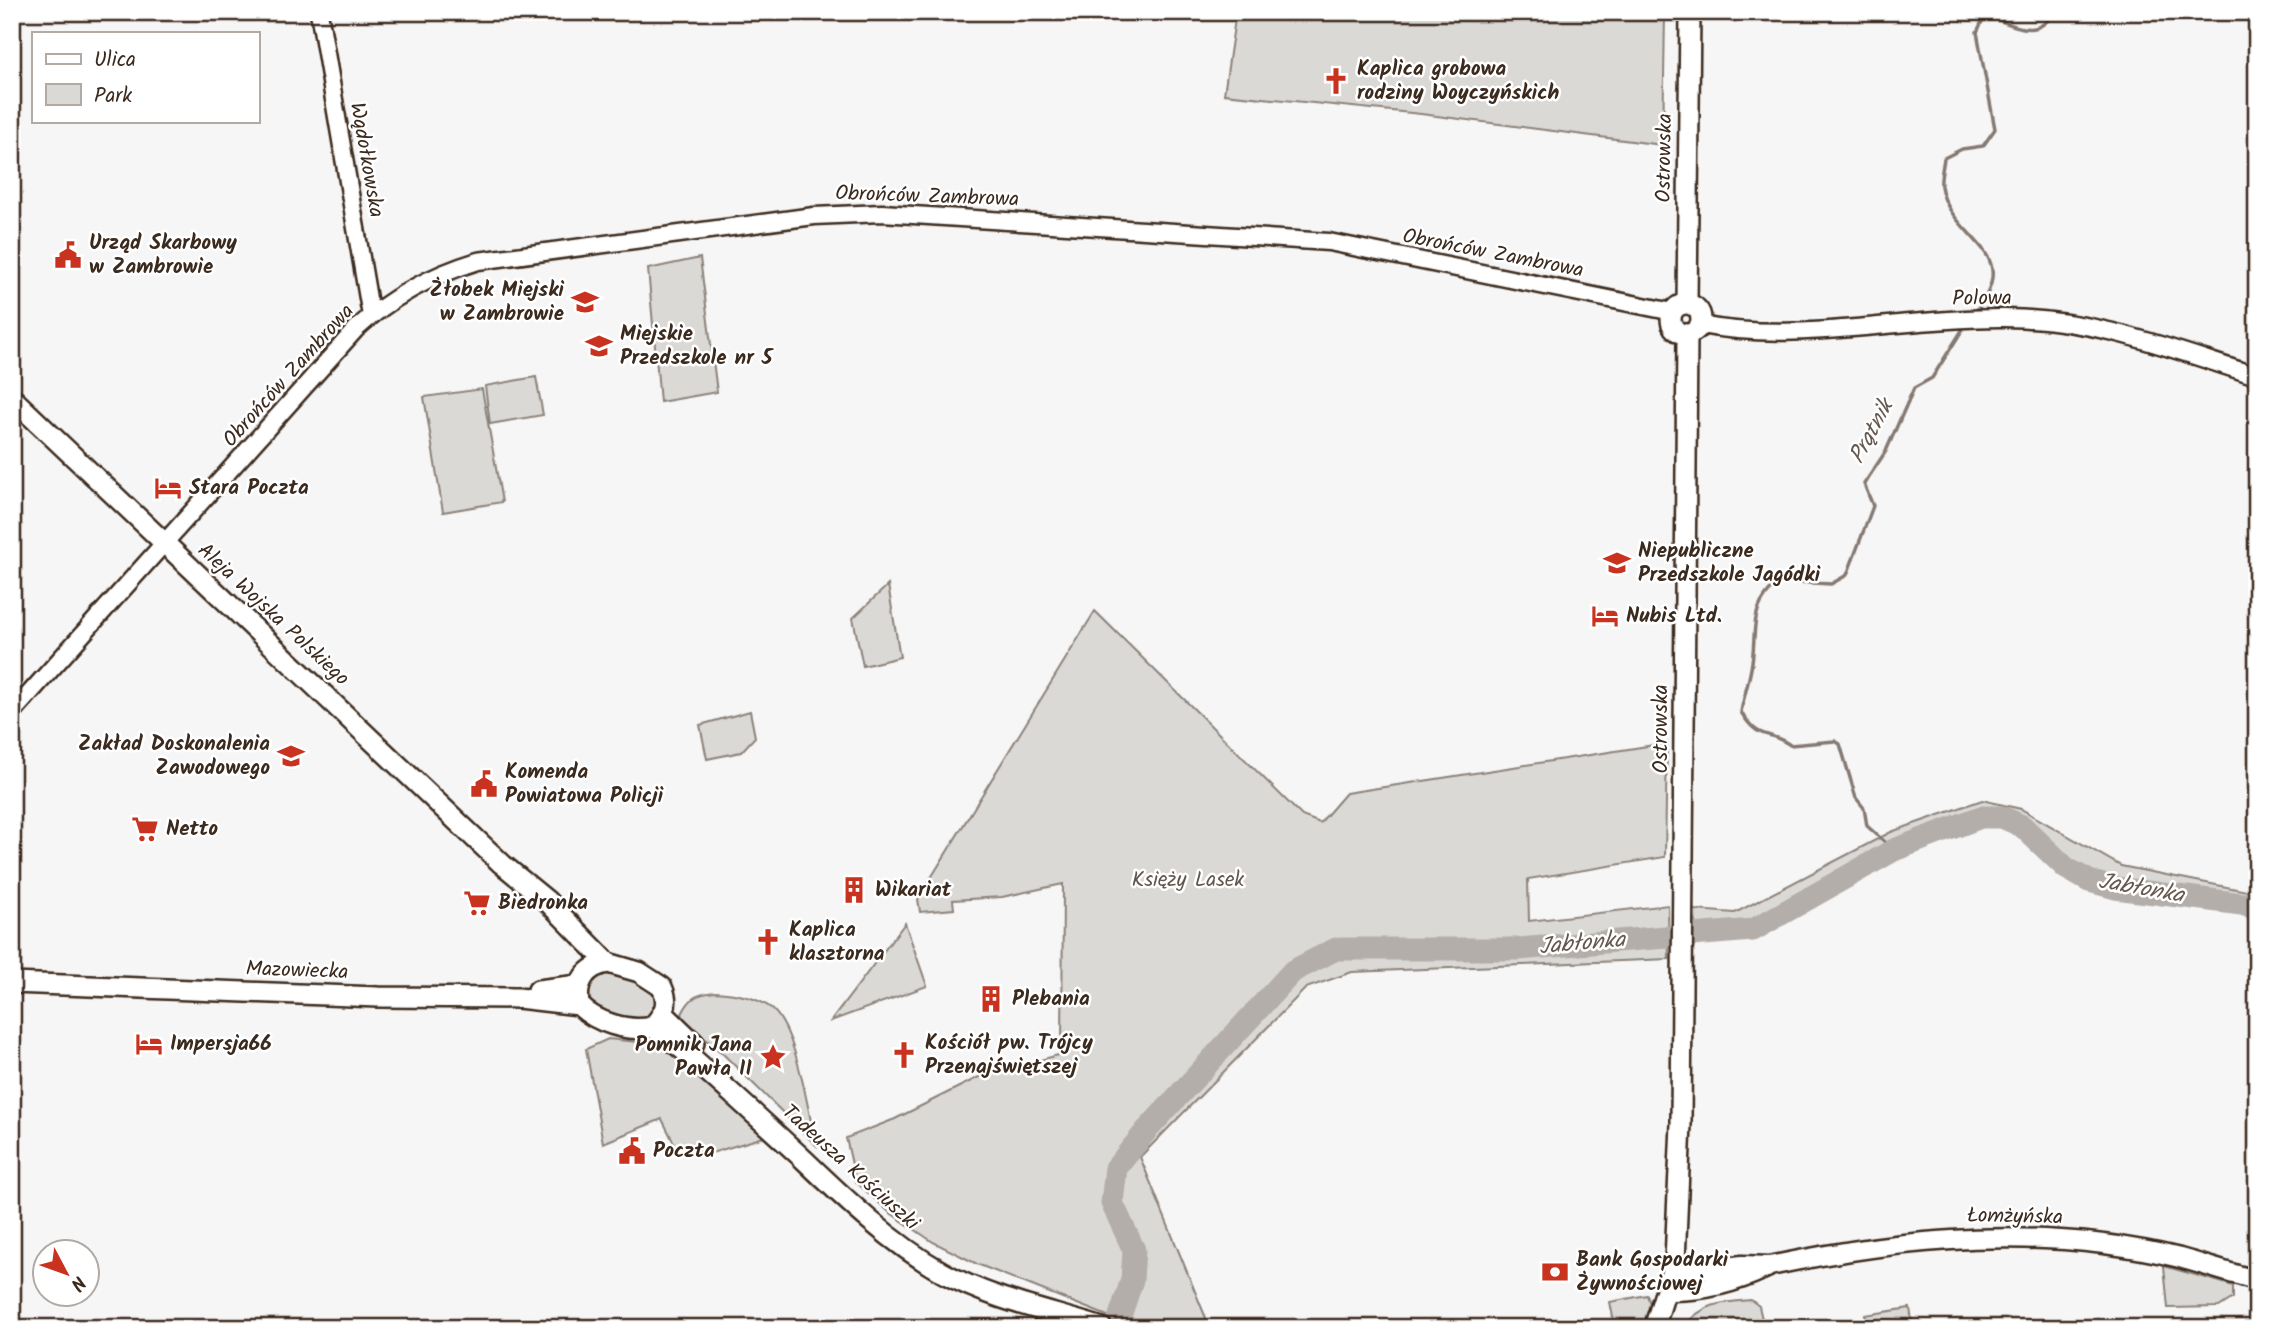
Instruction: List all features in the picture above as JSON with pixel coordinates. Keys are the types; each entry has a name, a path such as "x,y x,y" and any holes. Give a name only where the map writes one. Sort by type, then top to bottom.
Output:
{"main road":[{"name":"Ostrowska","path":"1680,308 1690,12"},
{"path":"1680,308 1698,309 1693,330"},
{"name":"Ostrowska","path":"1675,1283 1676,1177 1681,1124 1682,917 1693,330"},
{"name":"Aleja Wojska Polskiego","path":"12,398 502,864 564,930 581,987"},
{"name":"Aleja Wojska Polskiego","path":"502,864 546,900 608,963"},
{"path":"608,963 656,980 666,1000 658,1021 632,1029 595,1018 581,987 608,963"},
{"name":"Mazowiecka","path":"12,974 538,990 581,987"},
{"name":"Mazowiecka","path":"12,983 377,997 518,998 581,987"},
{"name":"Tadeusza Kościuszki","path":"658,1021 883,1233 968,1285 1006,1301 1040,1307 1095,1325"},
{"name":"Łomżyńska","path":"1675,1283 1744,1279 1770,1266 1935,1239 2006,1237 2064,1240 2179,1258 2257,1280"},
{"path":"1654,1328 1675,1283"},
{"path":"1667,1328 1675,1283"}],"street":[{"name":"Wądołkowska","path":"319,12 371,316"},
{"name":"Obrońców Zambrowa","path":"12,713 371,316 406,291 441,273 478,261 814,216 881,213 1329,242 1680,308"},
{"name":"Polowa","path":"1693,330 1756,331 2006,317 2108,328 2257,376"}],"green space":[{"path":"1236,12 1665,12 1663,145 1421,114 1224,94"},
{"path":"700,258 717,392 660,402 648,269"},
{"path":"536,377 543,415 490,424 485,386"},
{"path":"482,389 502,502 443,512 424,397"},
{"path":"888,585 900,657 863,666 853,618"},
{"name":"Księży Lasek","path":"1095,611 1302,816 1320,823 1346,793 1667,743 1665,857 1528,879 1529,921 1668,905 1669,959 1352,972 1306,988 1140,1157 1210,1328 1147,1328 1110,1317 977,1264 933,1242 889,1212 856,1182 846,1138 895,1119 981,1076 1062,1054 1063,884 1002,897 953,900 954,909 920,912 918,899"},
{"path":"750,711 755,737 741,752 707,759 700,725"},
{"path":"1982,800 2021,809 2121,866 2257,893 2257,901 2103,876 2072,862 2024,819 2005,813 1984,813 1901,839 1747,923 1696,931 1695,910 1735,913 1891,832"},
{"path":"905,923 927,986 831,1021"},
{"path":"603,973 635,981 653,991 656,1002 649,1016 627,1019 603,1011 591,1003 588,991 591,981"},
{"path":"715,992 751,998 771,1008 780,1019 795,1052 816,1145 723,1054 686,1022 682,1014 691,1000 699,995"},
{"path":"608,1039 648,1043 667,1050 764,1137 705,1155 694,1145 678,1151 662,1119 603,1143 586,1049"},
{"path":"2164,1266 2233,1286 2233,1298 2219,1307 2168,1308"},
{"path":"1647,1295 1651,1307 1645,1328 1615,1328 1610,1302"},
{"path":"1751,1300 1759,1306 1764,1328 1684,1328 1697,1313 1713,1305"},
{"path":"1910,1308 1913,1328 1867,1328 1865,1315"}],"waterway":[{"name":"Prątnik","path":"1975,312 1989,291 1992,274 1989,259 1947,204 1941,183 1944,158 1962,149 1983,146 1995,129 1977,32 1985,15 2014,26 2032,29 2047,21 2054,12"},
{"name":"Prątnik","path":"1894,850 1867,826 1864,808 1856,798 1840,744 1835,741 1790,745 1753,728 1741,712 1751,668 1756,619 1762,601 1779,581 1831,584 1847,575 1873,506 1864,484 1886,451 1914,388 1932,378 1966,324"},
{"name":"Jabłonka","path":"1116,1328 1132,1280 1134,1250 1112,1203 1116,1168 1146,1131 1293,971 1336,949 1518,949 1753,930 1894,850 1981,817 2002,817 2022,826 2066,868 2089,881 2115,888 2242,904 2257,909"}],"place":[{"name":"Kaplica grobowa rodziny Woyczyńskich","path":"1336,81"},
{"name":"Urząd Skarbowy w Zambrowie","path":"68,255"},
{"name":"Żłobek Miejski w Zambrowie","path":"585,302"},
{"name":"Miejskie Przedszkole nr 5","path":"599,346"},
{"name":"Stara Poczta","path":"168,488"},
{"name":"Niepubliczne Przedszkole Jagódki","path":"1617,563"},
{"name":"Nubis Ltd.","path":"1605,616"},
{"name":"Zakład Doskonalenia Zawodowego","path":"291,756"},
{"name":"Komenda Powiatowa Policji","path":"484,784"},
{"name":"Netto","path":"145,829"},
{"name":"Wikariat","path":"854,890"},
{"name":"Biedronka","path":"477,903"},
{"name":"Kaplica klasztorna","path":"768,942"},
{"name":"Plebania","path":"991,999"},
{"name":"Impersja66","path":"149,1044"},
{"name":"Kościół pw. Trójcy Przenajświętszej","path":"904,1055"},
{"name":"Pomnik Jana Pawła II","path":"773,1057"},
{"name":"Poczta","path":"632,1151"},
{"name":"Bank Gospodarki Żywnościowej","path":"1555,1272"}]}
